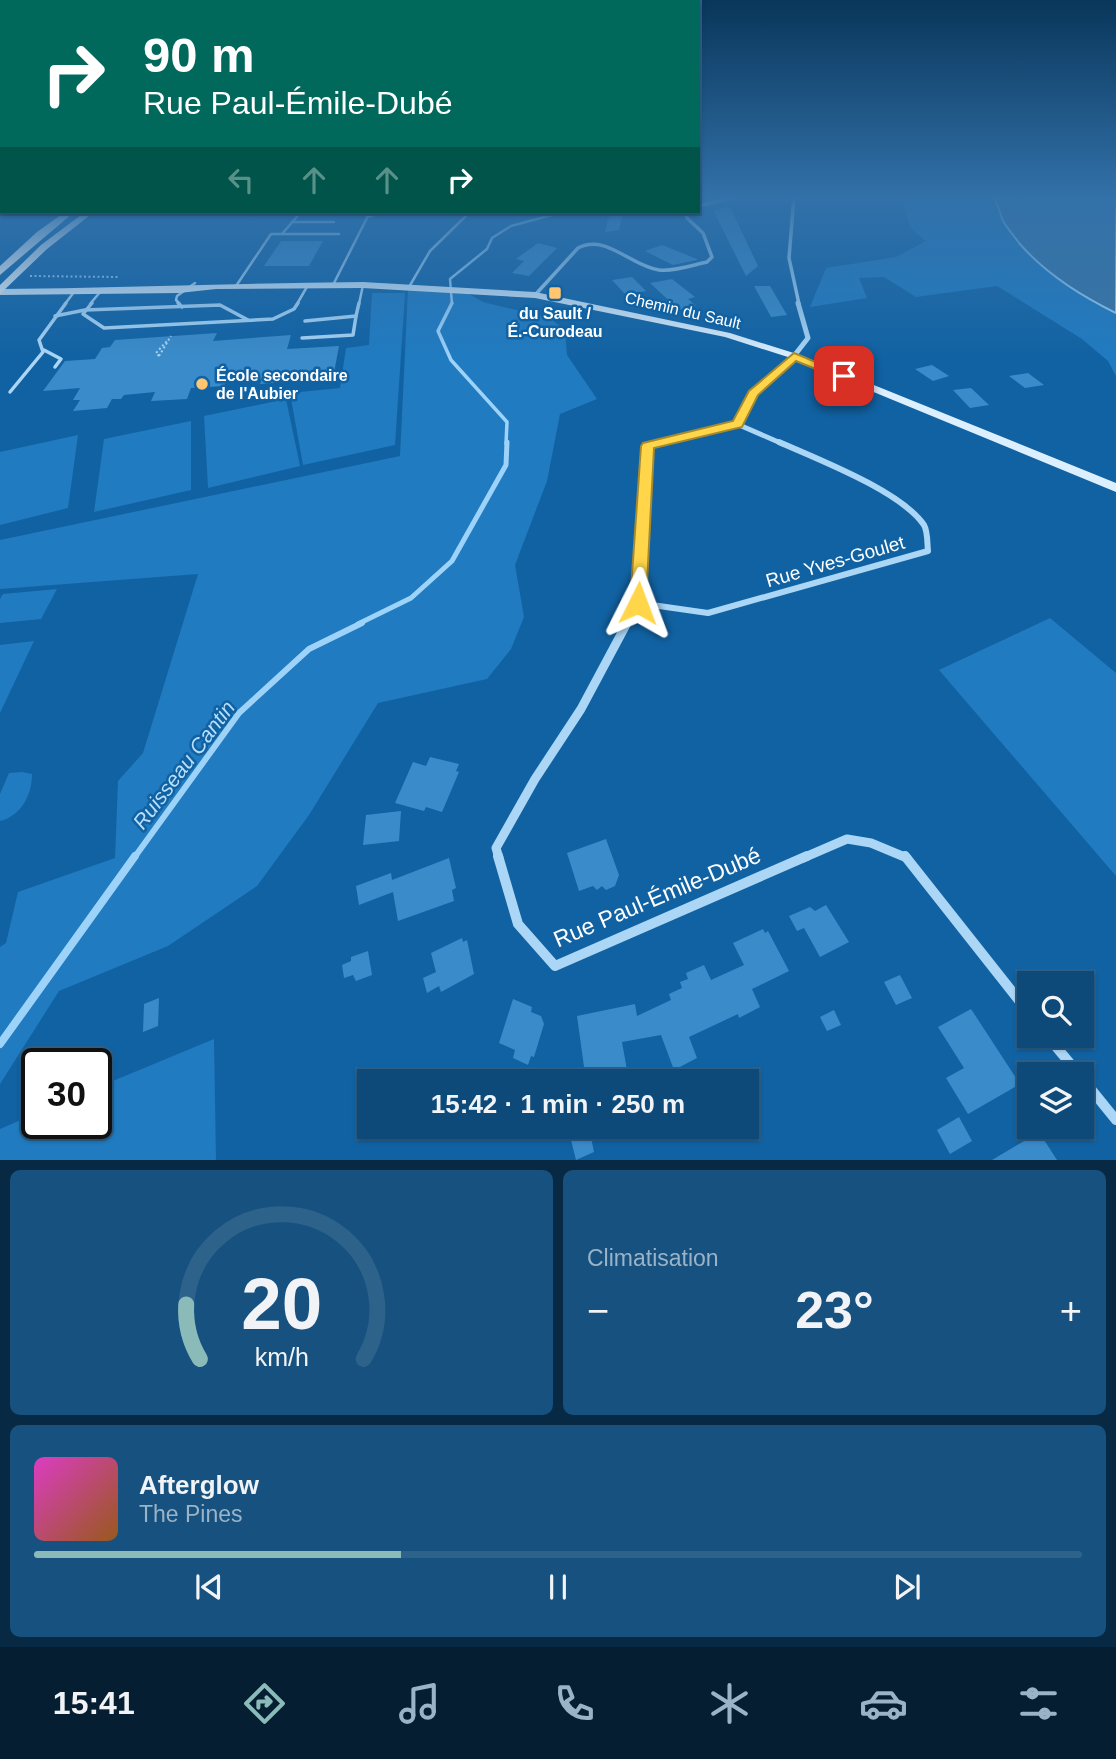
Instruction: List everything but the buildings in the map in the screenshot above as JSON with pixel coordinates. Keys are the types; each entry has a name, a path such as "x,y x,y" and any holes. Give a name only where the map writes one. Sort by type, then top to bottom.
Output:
{"main road":[{"path":"0,272 23,250"},
{"path":"2,288 41,250"}],"street":[{"path":"535,295 576,250"},
{"path":"614,250 652,269 671,270 707,262 712,257 709,250"},
{"path":"737,424 753,393 794,356 808,338 792,285 789,250"},
{"name":"Chemin du Sault","path":"2,288 195,283 216,286"},
{"name":"Chemin du Sault","path":"2,288 75,292 216,286 363,285 535,295 727,335 794,356 1116,488"},
{"name":"Rue Paul-Émile-Dubé","path":"737,424 647,446 638,603 581,709 535,779 496,848 518,924 555,967 847,839 871,843 906,858 1017,998"},
{"name":"Rue Yves-Goulet","path":"638,603 708,613 928,551 925,526 899,501 824,462 737,424"},
{"path":"1058,1048 1069,1062"},
{"path":"1094,1093 1116,1120"}],"lane":[{"path":"236,286 260,250"},
{"path":"332,285 350,250"},
{"path":"409,287 431,250"},
{"path":"182,307 176,298 195,283"},
{"path":"102,291 83,316 104,328 274,319 290,312 308,285"},
{"path":"302,338 353,335 363,285"},
{"path":"55,367 61,359 44,350 39,340 75,292"},
{"path":"55,316 85,310 220,306 251,322"},
{"path":"305,321 356,316"},
{"path":"10,392 44,350"}],"path":[{"path":"168,341 173,332"}],"shaded area":[{"path":"909,250 1029,250 1050,273 1094,303 1116,313 1116,376 1108,361 1082,339 997,286 916,297 884,277 859,278 867,298 810,307 826,268 896,257"},
{"path":"1025,250 1116,250 1116,313 1064,283"},
{"path":"408,290 467,293 483,302 550,318 565,331 567,355 597,399 560,414 547,481 515,565 524,617 511,649 487,679 378,703 309,815 257,886 168,946 59,991 0,1084 0,947 6,943 18,892 115,858 118,781 143,753 198,574 0,589 0,540 400,456"},
{"path":"372,293 405,293 395,445 303,465 290,393 340,388 346,348 369,345"},
{"path":"286,399 300,466 208,488 204,416"},
{"path":"191,421 191,490 94,512 104,439"},
{"path":"78,435 68,508 0,525 0,452"},
{"path":"57,589 41,619 0,623 0,599 3,594"},
{"path":"1050,618 1116,673 1116,876 939,670"},
{"path":"34,641 0,713 0,645"},
{"path":"9,773 32,774 30,790 24,804 14,814 0,821 0,794"},
{"path":"214,1039 216,1160 0,1160 0,1129 21,1120 21,1139 112,1139 112,1081"}],"waterway":[{"name":"Ruisseau Cantin","path":"452,303 450,279 486,250"},
{"name":"Ruisseau Cantin","path":"452,303 438,331 451,360 507,422 506,444"},
{"name":"Ruisseau Cantin","path":"358,624 411,598 452,561 506,465 507,442"},
{"name":"Ruisseau Cantin","path":"134,858 239,713 309,649 362,623"},
{"name":"Ruisseau Cantin","path":"0,1044 135,856"}],"place":[{"name":"du Sault / É.-Curodeau","path":"555,293"},
{"name":"École secondaire de l'Aubier","path":"202,384"}],"route":[{"path":"638,603 647,446 737,424 753,393 794,356 844,376"}]}
